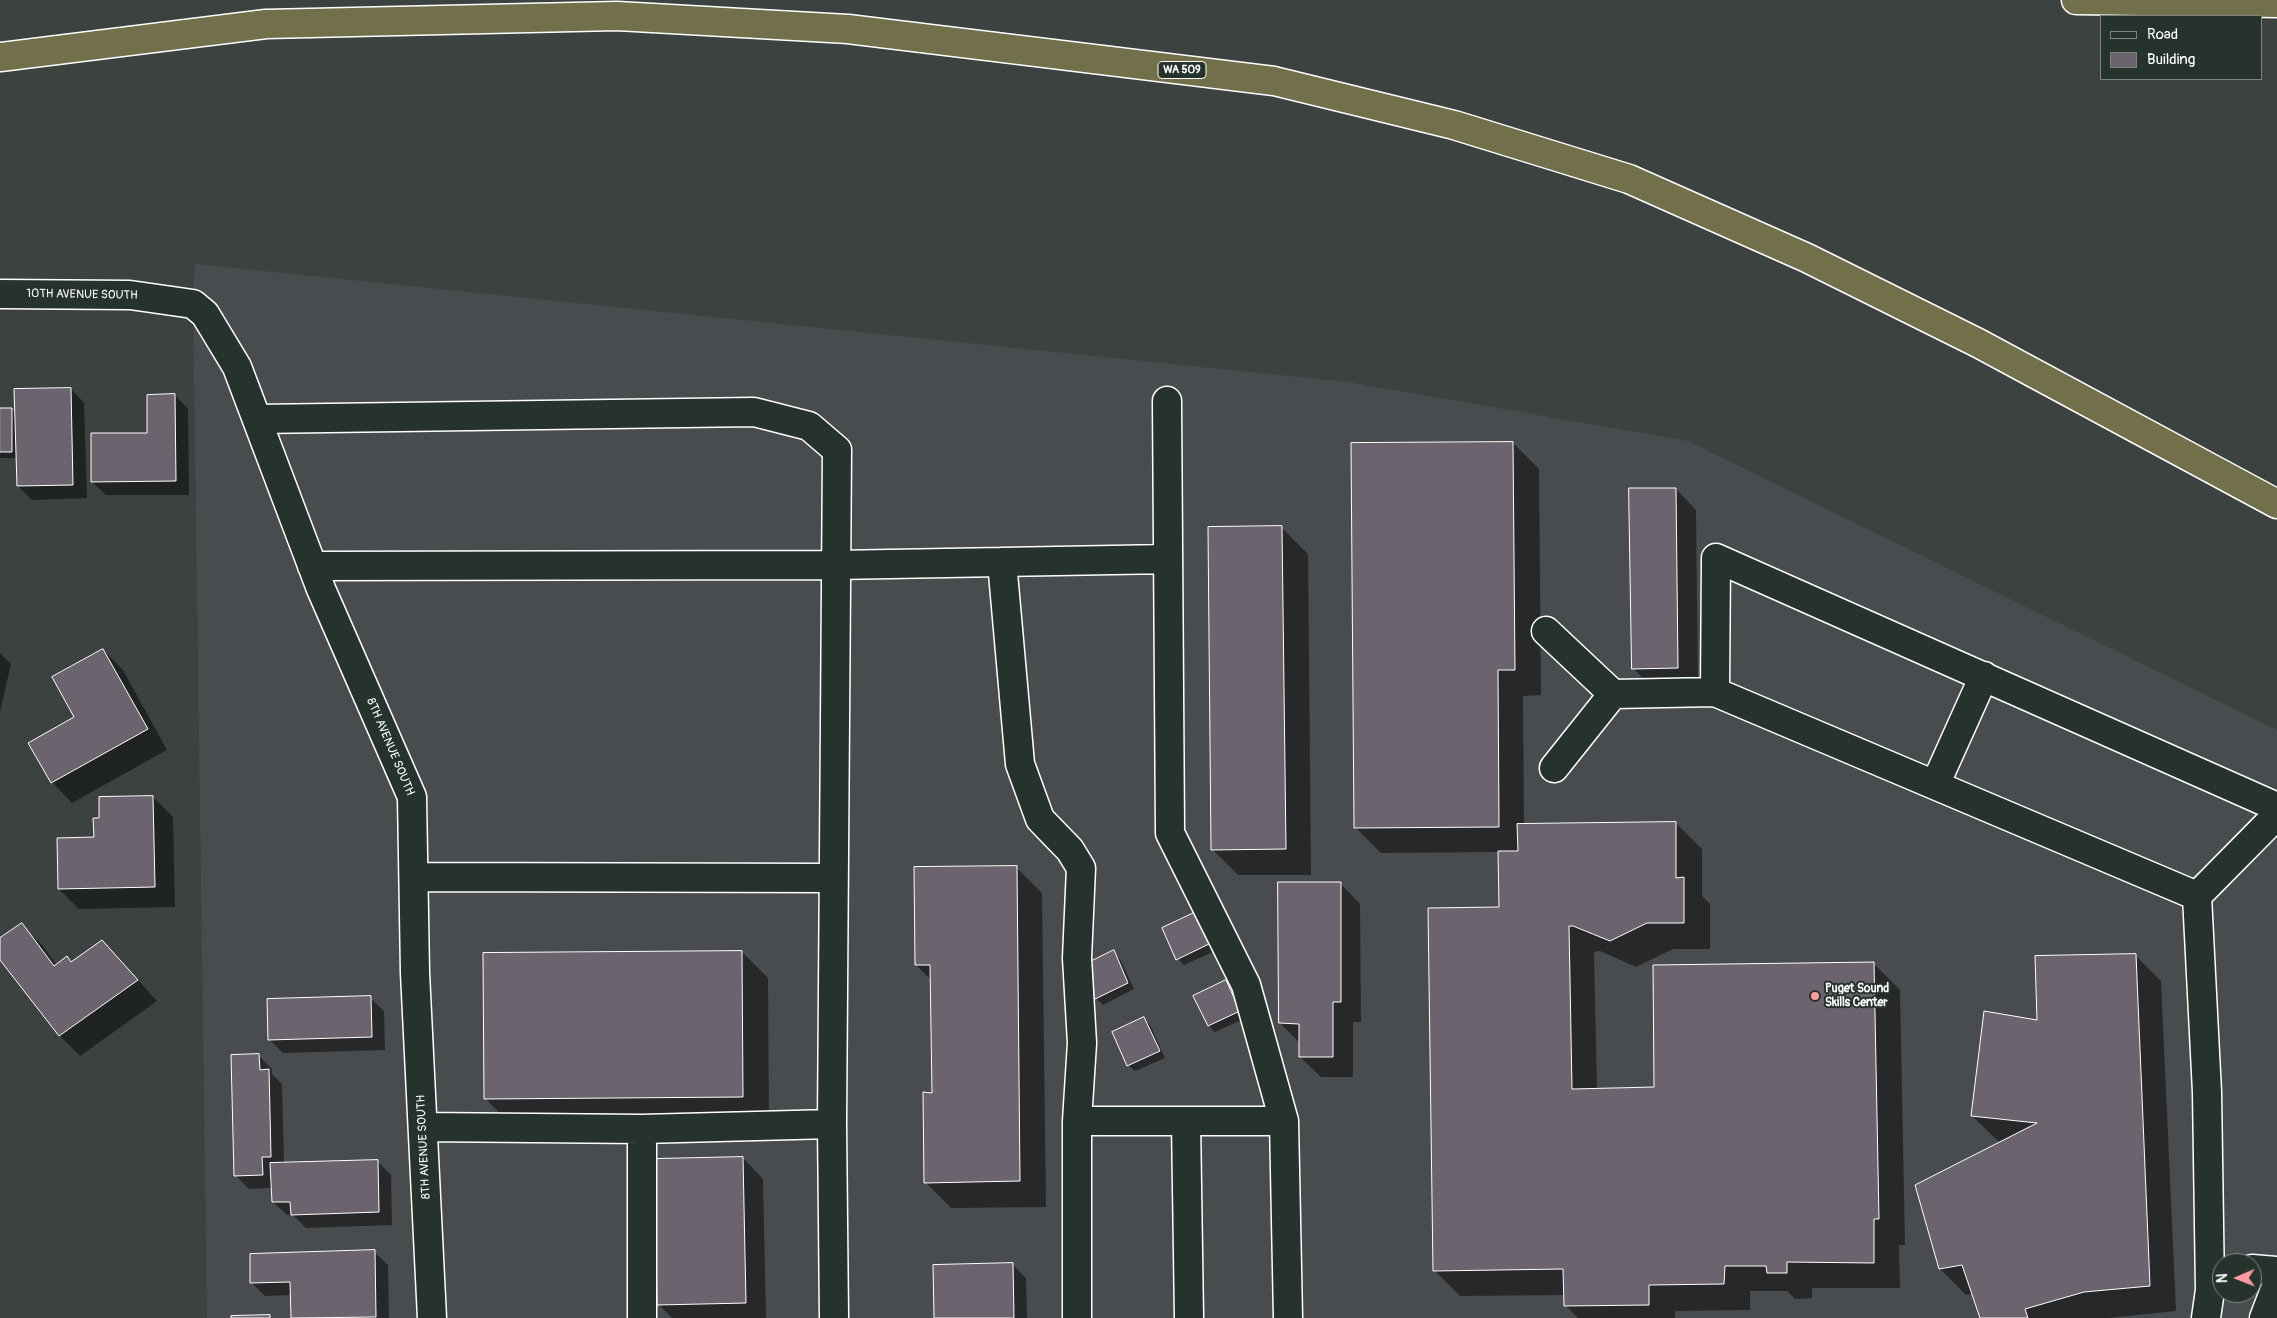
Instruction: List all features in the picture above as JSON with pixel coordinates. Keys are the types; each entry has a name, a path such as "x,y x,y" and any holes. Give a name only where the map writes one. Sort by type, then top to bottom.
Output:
{"highway":[{"path":"2076,0 2277,3"},
{"name":"WA 509","path":"0,57 266,24 617,16 848,29 1274,81 1454,125 1629,179 1807,258 1978,343 2277,504"}],"street":[{"name":"10TH AVENUE SOUTH","path":"0,294 130,295 193,304"},
{"name":"8TH AVENUE SOUTH","path":"193,304 204,314 238,367 312,566 412,797 416,973 432,1318"},
{"path":"1167,401 1170,833 1246,984 1284,1121 1288,1318"},
{"path":"257,419 754,412 809,426 837,450 832,1124 834,1318"},
{"path":"1715,692 1716,558 2277,807"},
{"path":"312,566 835,565 1168,559"},
{"path":"1002,562 1020,764 1040,819 1070,850 1081,868 1077,958 1082,1043 1077,1121 1077,1318"},
{"path":"1546,631 1613,694 1715,692 2197,896"},
{"path":"1935,785 1984,676"},
{"path":"1554,768 1613,694"},
{"path":"2215,1253 2197,896 2277,815"},
{"path":"414,877 833,878"},
{"path":"1077,1121 1284,1121"},
{"path":"1186,1121 1189,1318"},
{"path":"423,1127 642,1129 832,1124"},
{"path":"642,1129 642,1318"},
{"path":"2262,1270 2277,1271"},
{"path":"2206,1318 2212,1283"},
{"path":"2264,1318 2277,1284"}],"shaded area":[{"path":"195,264 1348,382 1688,441 2277,730 2277,1318 207,1318 193,304"}],"building":[{"path":"71,388 73,485 17,486 14,389"},
{"path":"175,394 176,481 91,482 91,433 147,433 147,395"},
{"path":"0,408 12,408 12,452 0,452"},
{"path":"1513,442 1515,670 1498,670 1499,827 1354,828 1351,443"},
{"path":"1629,488 1676,488 1678,668 1632,669"},
{"path":"1282,526 1286,849 1211,850 1208,527"},
{"path":"103,649 148,729 51,783 28,743 74,717 52,677"},
{"path":"153,796 155,887 58,889 57,838 94,837 93,818 99,818 99,797"},
{"path":"1676,822 1676,878 1684,877 1684,923 1647,923 1610,941 1569,926 1572,1089 1654,1087 1653,965 1874,962 1879,1219 1874,1219 1874,1263 1787,1262 1787,1273 1767,1273 1766,1266 1725,1266 1724,1284 1649,1285 1649,1305 1564,1306 1563,1269 1433,1271 1428,908 1499,907 1498,851 1518,851 1517,824"},
{"path":"1017,866 1020,1181 924,1183 923,1092 932,1093 930,965 915,965 914,867"},
{"path":"1278,882 1341,882 1341,1002 1333,1002 1333,1057 1299,1057 1299,1024 1279,1023"},
{"path":"1194,913 1209,944 1176,960 1162,928"},
{"path":"22,923 54,966 67,956 71,962 102,940 138,980 59,1036 0,960 0,938"},
{"path":"1114,950 1128,983 1095,999 1080,967"},
{"path":"742,951 743,1097 484,1099 483,953"},
{"path":"2136,954 2150,1286 2084,1292 2025,1309 2028,1318 1980,1318 1962,1265 1939,1269 1915,1185 2037,1123 1971,1116 1984,1011 2037,1020 2035,956"},
{"path":"1226,980 1240,1011 1208,1026 1193,996"},
{"path":"371,996 372,1037 268,1040 267,999"},
{"path":"1144,1017 1160,1051 1127,1066 1112,1032"},
{"path":"259,1054 260,1070 269,1069 271,1157 262,1157 263,1175 234,1176 231,1055"},
{"path":"743,1157 746,1303 657,1305 654,1159"},
{"path":"378,1160 379,1212 291,1215 290,1202 272,1202 270,1163"},
{"path":"375,1250 376,1317 291,1318 290,1282 250,1283 250,1254"},
{"path":"1013,1263 1014,1318 934,1318 933,1265"},
{"path":"270,1315 270,1318 231,1318 231,1316"}],"place":[{"name":"Puget Sound Skills Center","path":"1815,996"}]}
